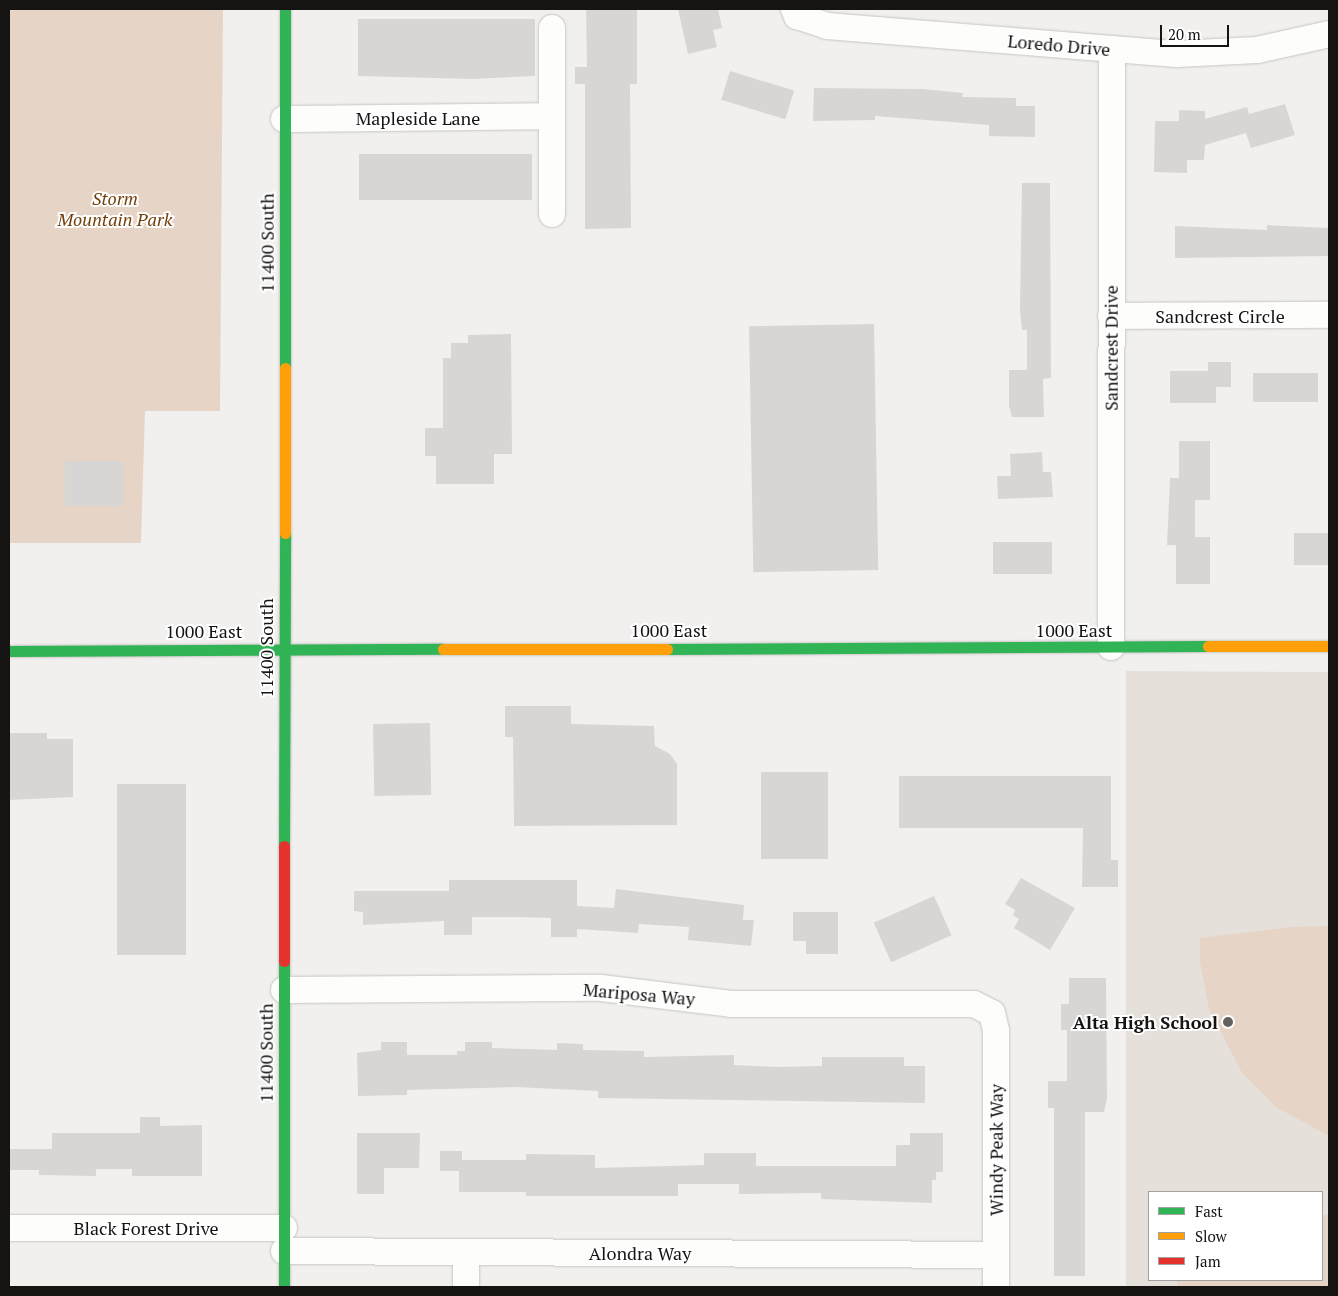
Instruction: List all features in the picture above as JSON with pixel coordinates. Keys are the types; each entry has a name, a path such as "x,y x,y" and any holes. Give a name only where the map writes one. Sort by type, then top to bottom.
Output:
{"street":[{"name":"11400 South","path":"284,1287 285,9"},
{"name":"Loredo Drive","path":"794,9 797,16 827,26 1112,49 1218,54 1295,44 1329,34"},
{"path":"552,28 552,214"},
{"name":"Sandcrest Drive","path":"1111,647 1112,49"},
{"name":"Mapleside Lane","path":"284,118 552,116"},
{"name":"Sandcrest Circle","path":"1111,316 1329,315"},
{"name":"1000 East","path":"9,651 284,648 1329,646"},
{"name":"Mariposa Way","path":"284,990 602,988 731,1004 974,1004 992,1013"},
{"name":"Windy Peak Way","path":"992,1013 997,1051 996,1287"},
{"name":"Black Forest Drive","path":"9,1228 284,1240"},
{"name":"Alondra Way","path":"284,1240 466,1252 996,1254"},
{"path":"466,1252 466,1287"}],"shaded area":[{"name":"Alta High School","path":"1126,671 1329,672 1329,1287 1126,1287"}],"green space":[{"name":"Storm Mountain Park","path":"9,9 223,9 220,411 145,411 141,543 9,543"},
{"path":"1329,926 1329,1136 1276,1107 1242,1073 1209,1009 1200,962 1200,938 1290,927"},
{"path":"1323,1215 1329,1215 1329,1287 1177,1287 1177,1281 1323,1281"}],"building":[{"path":"586,9 637,9 637,84 630,84 631,228 585,229 585,84 575,84 575,67 587,67"},
{"path":"678,9 718,9 722,28 713,30 717,47 688,54"},
{"path":"358,19 535,19 535,76 472,79 358,76"},
{"path":"730,71 794,91 785,119 721,100"},
{"path":"814,88 923,89 963,93 962,97 1016,98 1016,106 1035,106 1035,137 989,136 989,125 875,116 875,120 813,121"},
{"path":"1285,104 1295,135 1251,148 1246,133 1205,145 1204,160 1187,160 1187,173 1154,172 1155,121 1179,121 1179,110 1205,111 1205,119 1247,107 1249,114"},
{"path":"359,154 532,154 532,200 359,200"},
{"path":"1022,183 1050,183 1051,378 1043,379 1044,417 1012,417 1009,406 1009,370 1027,370 1027,330 1022,330 1020,310"},
{"path":"1267,225 1328,228 1328,256 1175,258 1175,226 1267,230"},
{"path":"874,324 878,570 753,572 749,326"},
{"path":"511,334 512,454 494,454 494,484 436,484 436,456 425,456 425,428 443,428 443,358 451,358 451,343 468,343 468,335"},
{"path":"1208,362 1231,362 1231,387 1216,387 1216,403 1170,403 1170,371 1208,371"},
{"path":"1253,373 1318,373 1318,402 1253,402"},
{"path":"1179,441 1210,441 1210,500 1195,500 1195,537 1210,537 1210,584 1176,584 1176,545 1167,545 1170,478 1179,478"},
{"path":"1042,452 1043,472 1051,472 1053,497 998,499 997,476 1011,476 1010,454"},
{"path":"65,461 123,461 123,506 65,506"},
{"path":"1294,533 1329,533 1329,565 1294,565"},
{"path":"993,542 1052,542 1052,574 993,574"},
{"path":"505,706 571,706 571,724 654,726 655,746 670,754 677,764 677,825 514,826 513,737 505,737"},
{"path":"430,723 431,795 374,796 373,724"},
{"path":"9,733 47,733 47,739 73,739 73,797 9,800"},
{"path":"761,772 828,772 828,859 761,859"},
{"path":"899,776 1111,776 1111,860 1118,860 1118,887 1082,887 1083,828 899,828"},
{"path":"117,784 186,784 186,955 117,955"},
{"path":"1021,878 1075,908 1050,950 1014,928 1019,919 1013,915 1015,910 1005,904"},
{"path":"449,880 577,880 577,906 614,908 616,889 744,905 743,920 754,920 751,946 688,940 689,927 639,924 638,933 577,929 577,937 551,937 551,918 472,917 472,935 444,935 444,921 363,925 363,912 354,911 354,891 449,891"},
{"path":"934,896 951,935 891,962 874,923"},
{"path":"793,912 838,912 838,954 806,954 806,941 793,941"},
{"path":"1069,978 1106,978 1107,1098 1104,1112 1085,1112 1085,1276 1054,1276 1054,1108 1048,1108 1048,1081 1067,1081 1067,1030 1061,1030 1061,1004 1069,1004"},
{"path":"381,1042 407,1042 407,1055 457,1055 457,1051 465,1051 465,1042 492,1042 492,1048 557,1050 557,1043 583,1044 583,1050 644,1051 644,1057 734,1055 734,1065 777,1067 822,1066 822,1057 904,1057 904,1066 925,1066 925,1103 598,1098 598,1091 515,1087 407,1090 407,1095 358,1096 357,1053 381,1050"},
{"path":"140,1117 160,1117 160,1126 202,1125 202,1176 132,1176 132,1169 96,1169 96,1176 39,1175 39,1170 9,1170 9,1149 52,1149 52,1133 140,1133"},
{"path":"357,1133 420,1133 419,1168 384,1168 384,1194 357,1194"},
{"path":"910,1133 943,1133 943,1172 936,1172 936,1180 932,1180 932,1203 821,1199 821,1193 739,1194 739,1184 678,1184 678,1196 526,1196 526,1192 459,1192 459,1171 440,1171 440,1151 462,1151 462,1160 526,1160 526,1154 595,1155 595,1168 704,1165 704,1153 756,1153 756,1166 896,1166 896,1145 910,1145"}],"traffic: fast":[{"path":"285,9 285,368"},
{"path":"284,846 285,533"},
{"path":"667,649 1208,646"},
{"path":"9,651 443,649"},
{"path":"284,961 284,1287"}],"traffic: slow":[{"path":"285,368 285,533"},
{"path":"1208,646 1329,646"},
{"path":"443,649 667,649"}],"traffic: jam":[{"path":"284,846 284,961"}],"place":[{"name":"Alta High School","path":"1228,1022"}]}
